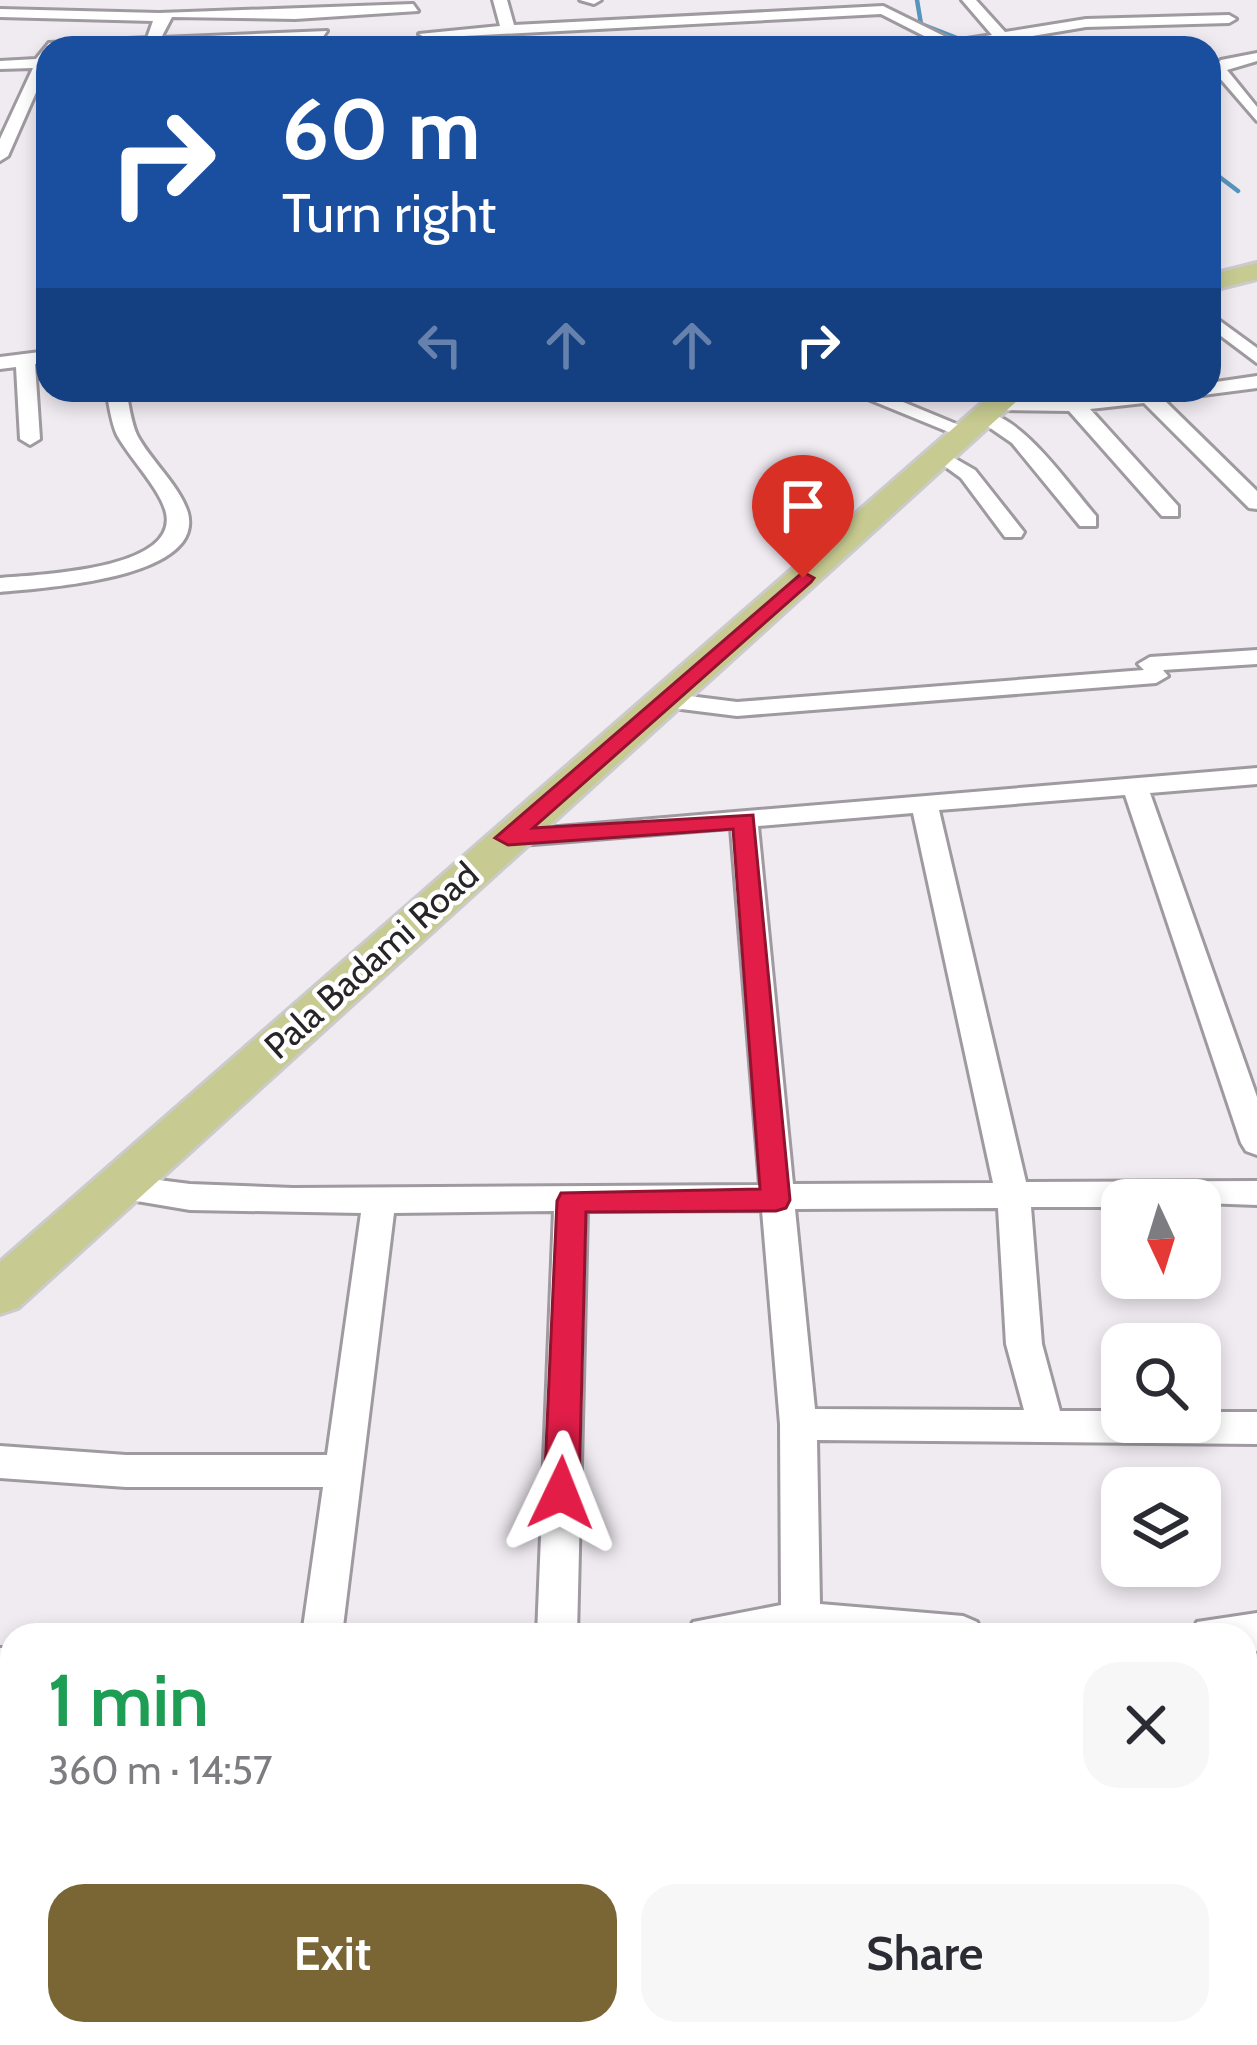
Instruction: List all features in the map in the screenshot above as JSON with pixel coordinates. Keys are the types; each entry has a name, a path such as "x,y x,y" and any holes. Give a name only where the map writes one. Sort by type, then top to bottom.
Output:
{"main road":[{"path":"1221,280 1257,271"},
{"name":"Pala Badami Road","path":"0,1293 982,420"}],"street":[{"path":"500,0 508,29"},
{"path":"710,0 720,19"},
{"path":"969,0 1000,34"},
{"path":"1204,2 1243,30"},
{"path":"0,13 59,9 161,17 210,12 332,13 413,4 425,36"},
{"path":"461,36 508,29 883,10 927,36"},
{"path":"332,13 334,36"},
{"path":"155,36 161,17"},
{"path":"991,36 1086,23 1229,19"},
{"path":"577,26 580,36"},
{"path":"0,65 36,55"},
{"path":"1221,65 1257,57"},
{"path":"1221,66 1248,94 1257,117"},
{"path":"0,155 36,77"},
{"path":"0,82 34,81"},
{"path":"0,110 21,110"},
{"path":"1221,328 1257,357"},
{"path":"0,363 36,359"},
{"path":"25,360 30,440"},
{"path":"1221,387 1257,382"},
{"path":"0,585 128,567 149,559 175,534 177,513 125,430 119,402"},
{"path":"906,402 982,420 1019,439 1088,521"},
{"path":"982,420 1103,402"},
{"path":"1155,402 1257,503"},
{"path":"1075,405 1170,511"},
{"path":"982,420 968,474 1013,532"},
{"path":"665,700 737,709 1257,657"},
{"path":"508,838 1257,776"},
{"path":"1135,787 1257,1143"},
{"path":"925,805 1016,1213 1024,1344 1046,1426"},
{"path":"744,820 798,1424 800,1623"},
{"path":"119,1187 230,1200 379,1202 1257,1193"},
{"path":"557,1623 572,1201"},
{"path":"323,1623 379,1202"},
{"path":"798,1424 1257,1428"},
{"path":"0,1462 125,1471 342,1471"}],"waterway":[{"path":"917,0 921,24 952,36"},
{"path":"1221,178 1238,191"}],"route":[{"path":"561,1493 572,1201 776,1200 744,820 508,838 803,578"}]}
